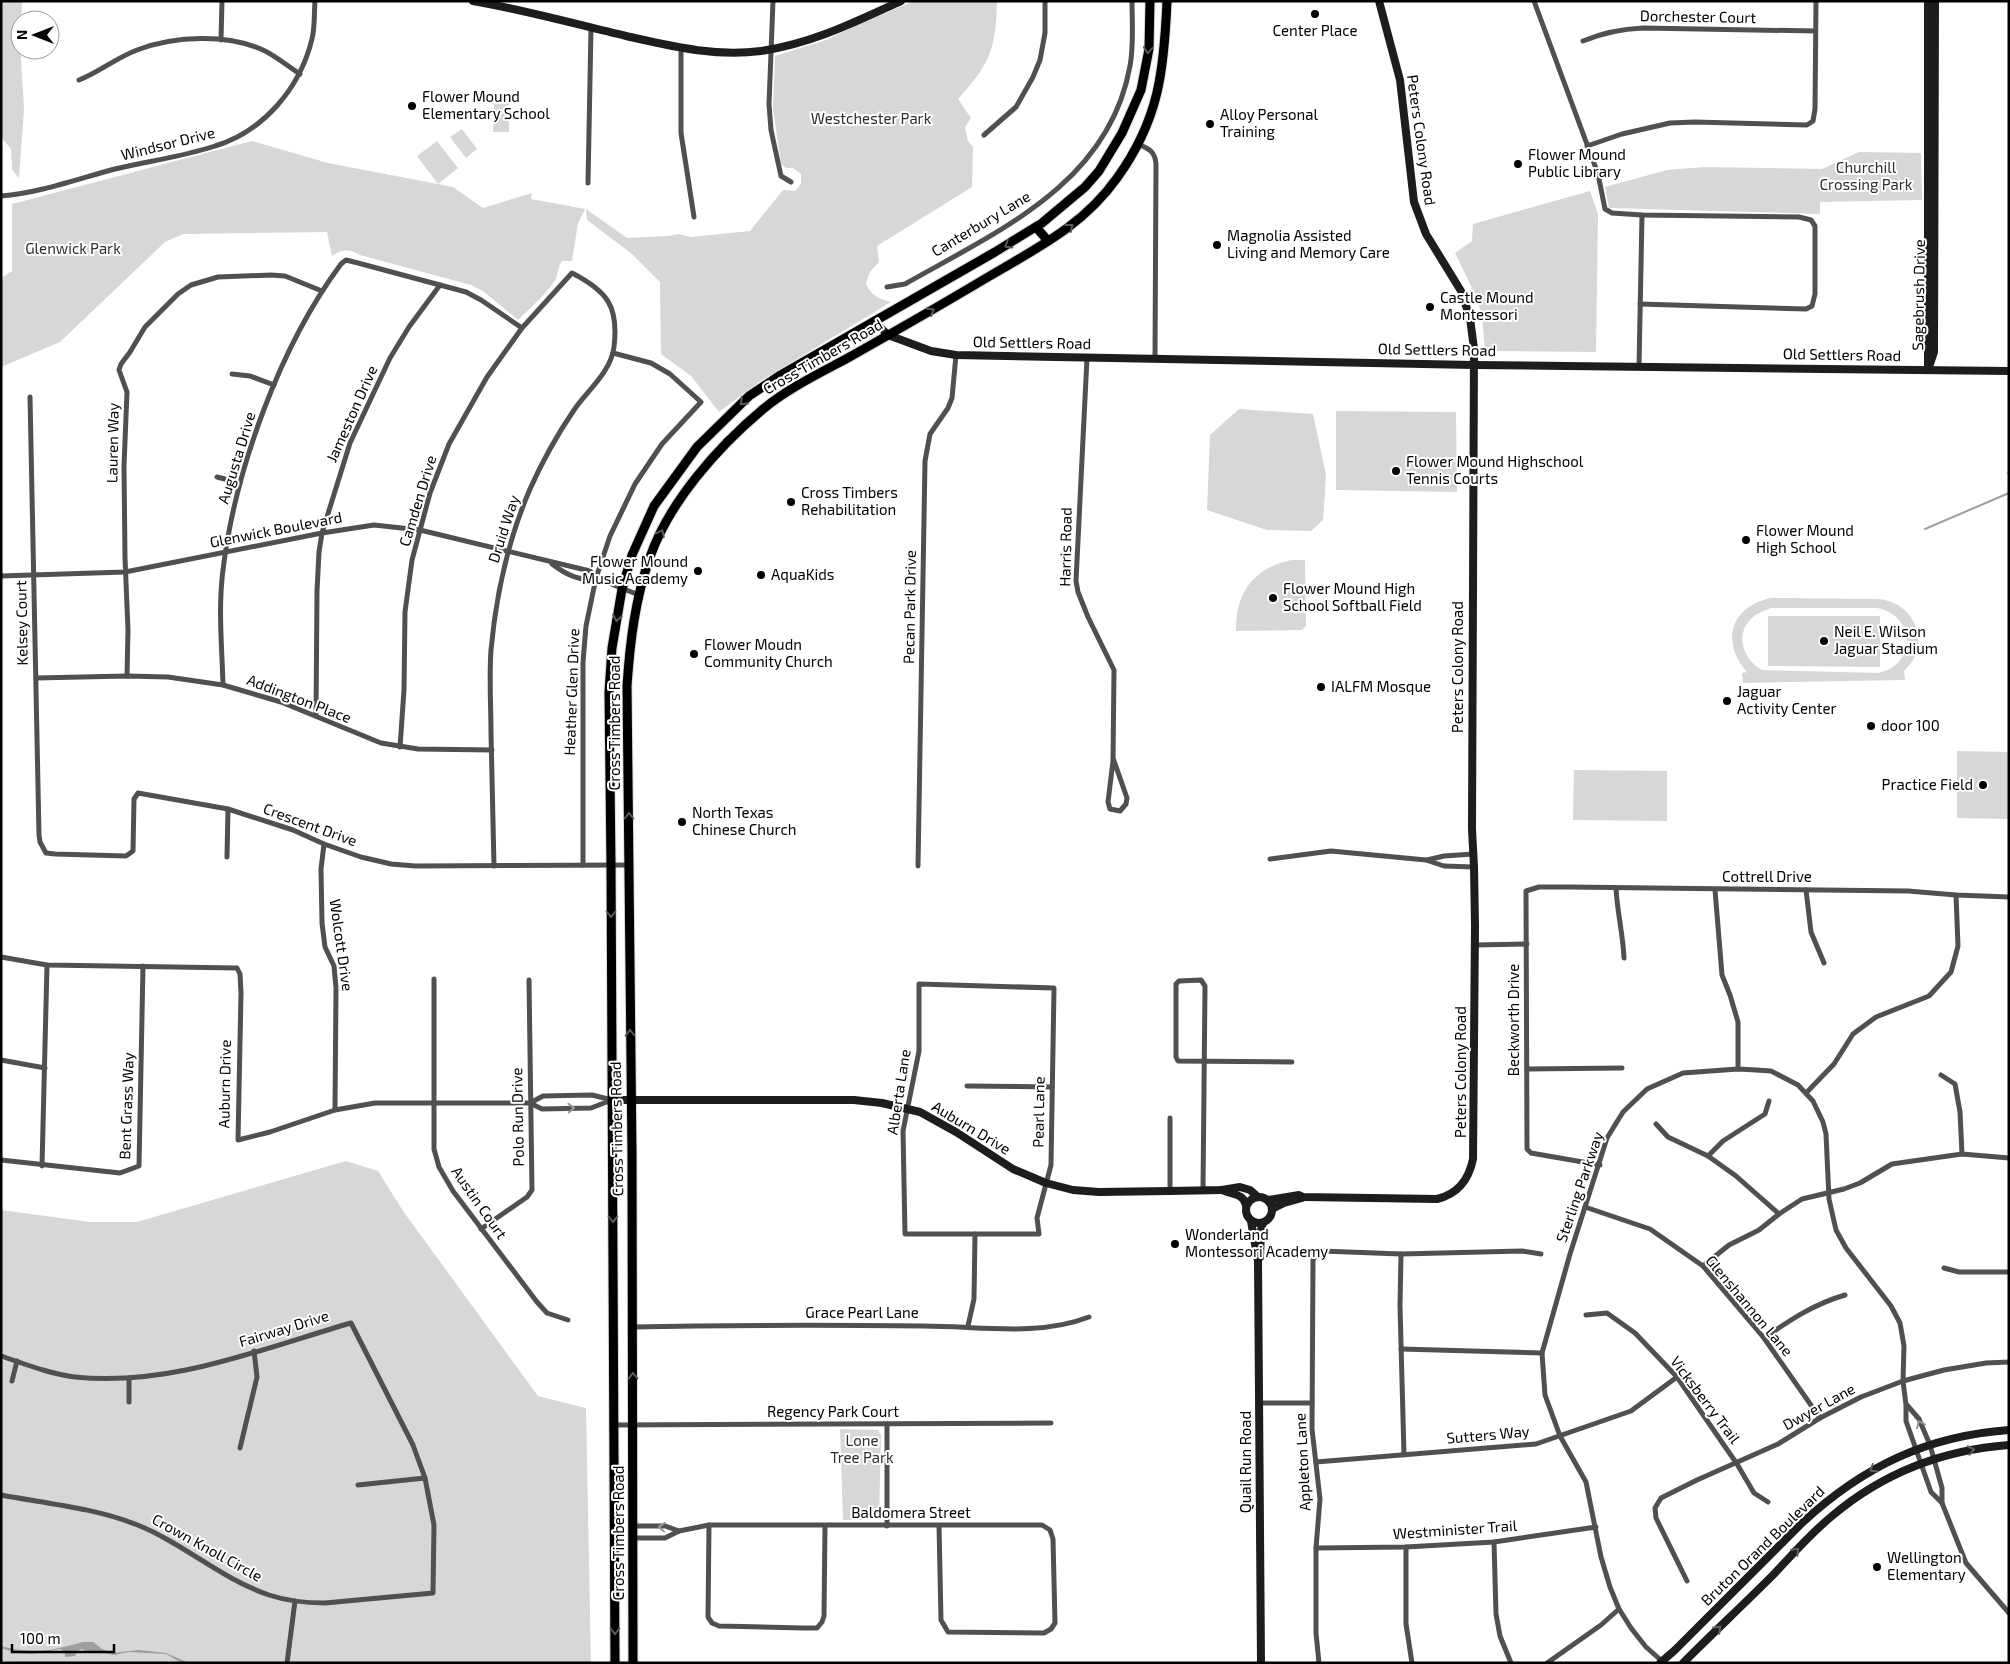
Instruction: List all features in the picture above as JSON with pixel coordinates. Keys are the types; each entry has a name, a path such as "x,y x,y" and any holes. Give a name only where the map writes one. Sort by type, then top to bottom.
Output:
{"main road":[{"name":"Cross Timbers Road","path":"615,1663 609,692 612,648 622,589 632,555 654,506 697,447 749,396 779,376 1036,227 1060,209 1099,171 1122,133 1141,90 1149,49 1150,1"},
{"name":"Cross Timbers Road","path":"633,1663 627,686 629,648 639,595 650,557 664,526 690,486 714,458 763,409 791,390 1048,242 1068,229 1102,196 1116,179 1138,144 1149,119 1161,79 1166,47 1167,1"},
{"path":"1036,227 1048,242"}],"street":[{"path":"221,40 222,1"},
{"name":"Windsor Drive","path":"1,196 26,194 232,140 265,117 277,106 300,74 312,38 315,1"},
{"path":"473,1 498,3 591,28 681,49 726,53 771,49 828,34 901,1"},
{"path":"773,1 771,130 781,176 791,182"},
{"path":"984,135 1016,107 1033,77 1040,60 1043,42 1045,1"},
{"name":"Canterbury Lane","path":"887,287 905,284 1018,220 1055,192 1075,172 1099,141 1112,120 1125,87 1130,64 1132,1"},
{"name":"Peters Colony Road","path":"1268,1200 1299,1195 1303,1197 1430,1200 1450,1194 1465,1181 1471,1167 1474,1135 1475,945 1474,867 1472,854 1474,365 1472,330 1465,300 1456,280 1426,234 1414,202 1400,80 1379,1"},
{"path":"1534,1 1600,181 1605,209 1612,213 1642,215 1799,217 1811,220 1814,226 1815,294 1812,306 1806,309 1640,304"},
{"path":"1587,146 1622,134 1670,123 1807,125 1813,121 1815,109 1816,1"},
{"name":"Sagebrush Drive","path":"1928,1 1934,352 1928,370"},
{"name":"Sagebrush Drive","path":"1931,92 1935,1"},
{"path":"588,183 591,28"},
{"name":"Dorchester Court","path":"1582,41 1607,32 1643,28 1815,31"},
{"path":"79,80 137,50 166,42 203,38 221,40 264,50 300,74"},
{"path":"681,49 681,133 694,217"},
{"path":"1138,144 1151,150 1155,156 1156,164 1156,359"},
{"path":"1639,366 1642,215"},
{"name":"Augusta Drive","path":"223,685 221,618 222,577 225,553 240,483 274,386 298,334 322,291 341,264 346,260 440,285"},
{"name":"Camden Drive","path":"400,748 404,690 405,612 412,560 430,493 449,444 487,377 522,328 572,273"},
{"name":"Druid Way","path":"494,866 491,650 507,552 530,489 555,441 575,409 602,374 613,353 615,320 608,299 590,282 572,273"},
{"name":"Lauren Way","path":"127,676 125,439 127,392 119,370 125,358 145,327 166,305 191,285 218,277 286,276 322,291"},
{"path":"440,285 466,292 522,328"},
{"name":"Jameston Drive","path":"316,716 317,591 322,533 340,473 358,426 390,358 409,327 440,285"},
{"name":"Old Settlers Road","path":"874,321 888,335 931,351 956,355 1474,365 2009,371"},
{"name":"Heather Glen Drive","path":"583,865 583,662 586,626 596,578 610,536 635,484 662,444 701,402 670,374 651,363 613,353"},
{"name":"Pecan Park Drive","path":"918,866 925,461 930,434 948,408 952,398 956,355"},
{"name":"Harris Road","path":"1087,358 1076,581 1078,592 1088,617 1114,670 1113,758 1108,802 1110,809 1120,811 1126,804 1127,798 1113,758"},
{"path":"232,374 250,376 274,386"},
{"name":"Kelsey Court","path":"30,397 40,835 42,849"},
{"path":"217,477 240,483"},
{"name":"Glenwick Boulevard","path":"1,576 125,572 322,533 374,525 420,530 590,571 596,578 639,595"},
{"name":"Glenwick Boulevard","path":"552,563 567,574 588,580 596,578"},
{"name":"Addington Place","path":"36,678 168,677 223,685 253,693 316,716 358,736 400,748 492,750"},
{"name":"Crescent Drive","path":"42,849 55,854 126,856 133,852 134,799 138,793 228,809 293,830 324,844 361,857 391,864 415,866 629,865"},
{"path":"227,857 228,809"},
{"name":"Wolcott Drive","path":"324,844 321,877 322,923 326,947 334,966 336,988 335,1110"},
{"path":"1270,859 1331,851 1426,860 1444,866 1474,867"},
{"path":"1426,860 1444,856 1472,854"},
{"name":"Cottrell Drive","path":"1526,891 1539,887 1908,891 2009,897"},
{"path":"1616,888 1617,915 1623,940 1624,958"},
{"path":"1715,890 1722,975 1738,1022 1738,1069"},
{"path":"1806,890 1811,932 1824,963"},
{"name":"Beckworth Drive","path":"1526,891 1527,1149 1531,1154 1600,1165"},
{"path":"1807,1092 1834,1064 1853,1034 1876,1017 1929,996 1951,972 1958,946 1956,895"},
{"path":"1475,945 1527,944"},
{"name":"Auburn Drive","path":"1,957 47,965 237,968 240,974 241,993 238,1140 270,1132 335,1110 375,1103 530,1103 542,1109 591,1108 612,1100"},
{"path":"42,1166 47,965"},
{"name":"Bent Grass Way","path":"1,1160 42,1166 120,1173 139,1166 143,966"},
{"name":"Austin Court","path":"434,979 434,1149 439,1167 453,1191 537,1302 547,1313 568,1320"},
{"name":"Polo Run Drive","path":"481,1229 527,1197 532,1190 529,980"},
{"path":"1203,1191 1205,1062 1205,986 1202,980 1179,981 1176,984 1176,1057 1178,1061 1205,1062 1292,1062"},
{"name":"Alberta Lane","path":"975,1234 905,1234 903,1131 919,1051 919,984 1054,988"},
{"name":"Pearl Lane","path":"975,1234 1039,1234 1037,1218 1051,1165 1054,988"},
{"path":"1,1060 45,1068"},
{"path":"1527,1069 1622,1068"},
{"name":"Sterling Parkway","path":"1662,1662 1646,1647 1619,1609 1601,1557 1586,1482 1560,1436 1545,1395 1542,1353 1607,1138 1623,1112 1646,1089 1683,1073 1738,1069 1771,1071 1798,1085 1807,1092 1823,1122 1826,1134 1828,1193 1836,1230 1846,1248 1891,1306 1900,1322 1904,1346 1903,1381 1906,1421 1931,1492 1942,1503"},
{"path":"1942,1075 1955,1084 1960,1112 1962,1154"},
{"path":"967,1086 1052,1087"},
{"name":"Auburn Drive","path":"530,1103 543,1096 592,1095 612,1100 854,1100 882,1103 920,1112 1013,1169 1046,1183 1086,1192 1203,1191 1240,1187 1250,1190 1258,1197"},
{"path":"1708,1156 1723,1141 1765,1114 1769,1101"},
{"path":"1170,1118 1170,1192"},
{"path":"1656,1124 1668,1137 1708,1156 1736,1176 1779,1214"},
{"path":"1703,1266 1729,1244 1759,1230 1802,1199 1860,1183 1892,1164 1962,1154 2009,1158"},
{"name":"Auburn Drive","path":"1222,1190 1243,1197 1246,1205"},
{"path":"1258,1197 1268,1200 1272,1209 1268,1219 1263,1223 1252,1222 1246,1214 1246,1205 1250,1200 1258,1197"},
{"name":"Peters Colony Road","path":"1272,1209 1303,1197"},
{"name":"Glenshannon Lane","path":"1585,1207 1650,1229 1703,1266 1764,1338 1820,1418"},
{"name":"Quail Run Road","path":"1252,1222 1258,1261 1261,1663"},
{"name":"Quail Run Road","path":"1258,1261 1263,1223"},
{"path":"968,1326 974,1299 975,1234"},
{"name":"Appleton Lane","path":"1319,1663 1316,1633 1316,1548 1320,1499 1312,1403 1313,1260 1317,1253 1322,1251 1401,1254"},
{"path":"1404,1455 1400,1306 1401,1254 1522,1251 1540,1254"},
{"path":"1944,1268 1959,1272 2009,1272"},
{"path":"1764,1338 1795,1316 1823,1301 1844,1295"},
{"name":"Vicksberry Trail","path":"1586,1315 1607,1313 1635,1333 1676,1377 1737,1464 1754,1493 1768,1502"},
{"name":"Grace Pearl Lane","path":"632,1327 968,1326 994,1329 1036,1328 1072,1324 1089,1317"},
{"name":"Fairway Drive","path":"1,1356 73,1377 130,1378 188,1370 350,1323 413,1445 425,1478 434,1525 433,1593"},
{"path":"1401,1349 1542,1353"},
{"path":"240,1448 257,1377 254,1352"},
{"path":"12,1381 17,1361"},
{"name":"Dwyer Lane","path":"1686,1581 1656,1518 1655,1508 1661,1498 1778,1444 1820,1418 1861,1397 1903,1381 1944,1370 1986,1363 2009,1362"},
{"name":"Sutters Way","path":"1316,1462 1536,1444 1631,1411 1676,1377"},
{"path":"129,1402 130,1378"},
{"path":"1260,1404 1312,1403"},
{"path":"1906,1405 1919,1419 1930,1445 1942,1488 1942,1503 1966,1563 2009,1613"},
{"name":"Regency Park Court","path":"614,1425 1052,1423"},
{"path":"886,1424 887,1526"},
{"name":"Bruton Orand Boulevard","path":"1662,1662 1820,1506 1880,1465 1930,1445 1969,1435 2009,1430"},
{"name":"Bruton Orand Boulevard","path":"1683,1663 1831,1516 1847,1504 1888,1478 1922,1462 1978,1448 2009,1445"},
{"path":"358,1485 425,1478"},
{"name":"Crown Knoll Circle","path":"1,1494 125,1520 157,1534 260,1592 295,1601 325,1603 433,1593"},
{"path":"709,1525 708,1617 712,1622 719,1626 803,1628 817,1628 824,1616 825,1526"},
{"name":"Baldomera Street","path":"633,1538 665,1538 679,1530 709,1525 887,1526 939,1525 1042,1525 1050,1530 1053,1539 1054,1623 1051,1629 1044,1633 948,1632 941,1620 939,1525"},
{"name":"Baldomera Street","path":"633,1526 665,1526 679,1530"},
{"name":"Westminister Trail","path":"1316,1548 1406,1547 1494,1542 1596,1527"},
{"path":"1494,1542 1496,1614 1500,1636 1511,1663"},
{"path":"1406,1547 1406,1624 1412,1663"},
{"path":"287,1663 295,1601"},
{"path":"1547,1663 1601,1625 1619,1609"}],"green space":[{"path":"1,1 22,1 22,10 10,10 10,60 21,60 24,109 19,178 12,170 11,149 1,137"},
{"name":"Westchester Park","path":"914,1 997,1 995,32 989,55 977,76 958,99 971,118 965,127 968,141 973,147 972,187 877,246 879,262 870,272 866,283 870,291 876,296 891,302 759,382 719,412 691,376 661,354 660,282 632,254 587,220 586,209 627,238 678,234 691,237 750,231 783,190 795,191 801,184 801,174 793,168 786,168 781,164 773,108 775,56 826,40"},
{"path":"494,103 509,103 509,132 493,132"},
{"path":"462,129 477,149 466,158 450,137"},
{"name":"Glenwick Park","path":"252,141 328,163 453,187 483,208 532,193 531,199 585,209 578,223 572,261 562,261 554,282 518,320 483,291 471,285 349,251 342,251 332,256 327,232 183,234 165,242 60,342 1,367 1,278 12,271 12,204"},
{"path":"437,141 458,168 438,184 417,156"},
{"name":"Churchill Crossing Park","path":"1859,152 1921,153 1922,200 1820,202 1820,214 1609,208 1605,187 1667,170 1705,167 1822,169"},
{"path":"1590,191 1598,214 1596,352 1485,351 1482,315 1474,292 1455,253 1472,241 1473,224"},
{"path":"1239,409 1313,414 1326,475 1323,520 1311,531 1267,530 1207,510 1210,435"},
{"name":"Flower Mound Highschool Tennis Courts","path":"1336,411 1456,412 1457,492 1336,490"},
{"name":"Flower Mound High School Softball Field","path":"1292,560 1305,560 1306,626 1302,630 1236,631 1239,605 1249,584 1267,569"},
{"path":"1771,598 1878,599 1891,602 1902,608 1910,616 1916,626 1918,637 1917,649 1913,660 1904,671 1905,680 1743,683 1742,673 1747,672 1739,661 1732,638 1734,627 1739,617 1757,602","holes":["1771,608 1877,608 1887,611 1896,617 1906,632 1907,641 1906,650 1901,659 1891,668 1879,673 1762,670 1750,661 1744,648 1742,640 1745,626 1754,616"]},
{"name":"Neil E. Wilson Jaguar Stadium","path":"1768,616 1880,616 1880,667 1768,666"},
{"name":"Practice Field","path":"1957,751 2009,752 2009,819 1957,818"},
{"path":"1574,770 1667,771 1667,821 1573,820"},
{"path":"346,1161 378,1171 403,1211 538,1396 586,1408 591,1663 23,1663 1,1661 1,1210 90,1222 137,1222"},
{"name":"Lone Tree Park","path":"840,1429 878,1430 881,1435 879,1520 843,1520"}],"shaded area":[{"path":"83,1642 93,1642 102,1649 112,1653 139,1650 166,1653 189,1663 180,1662 166,1654 129,1652 114,1655 82,1649 77,1651 75,1656 65,1657 65,1652 60,1649 31,1654 18,1653 1,1648 1,1646 13,1649 42,1651"}],"waterway":[{"path":"1925,529 2009,493"}],"place":[{"name":"Center Place","path":"1315,14"},
{"name":"Flower Mound Elementary School","path":"412,106"},
{"name":"Alloy Personal Training","path":"1210,124"},
{"name":"Flower Mound Public Library","path":"1518,164"},
{"name":"Magnolia Assisted Living and Memory Care","path":"1217,245"},
{"name":"Castle Mound Montessori","path":"1430,307"},
{"name":"Flower Mound Highschool Tennis Courts","path":"1396,471"},
{"name":"Cross Timbers Rehabilitation","path":"791,502"},
{"name":"Flower Mound High School","path":"1746,540"},
{"name":"Flower Mound Music Academy","path":"698,571"},
{"name":"AquaKids","path":"761,575"},
{"name":"Flower Mound High School Softball Field","path":"1273,598"},
{"name":"Neil E. Wilson Jaguar Stadium","path":"1824,641"},
{"name":"Flower Moudn Community Church","path":"694,654"},
{"name":"IALFM Mosque","path":"1321,687"},
{"name":"Jaguar Activity Center","path":"1727,701"},
{"name":"door 100","path":"1871,726"},
{"name":"Practice Field","path":"1983,785"},
{"name":"North Texas Chinese Church","path":"682,822"},
{"name":"Wonderland Montessori Academy","path":"1175,1244"},
{"name":"Wellington Elementary","path":"1877,1567"}]}
